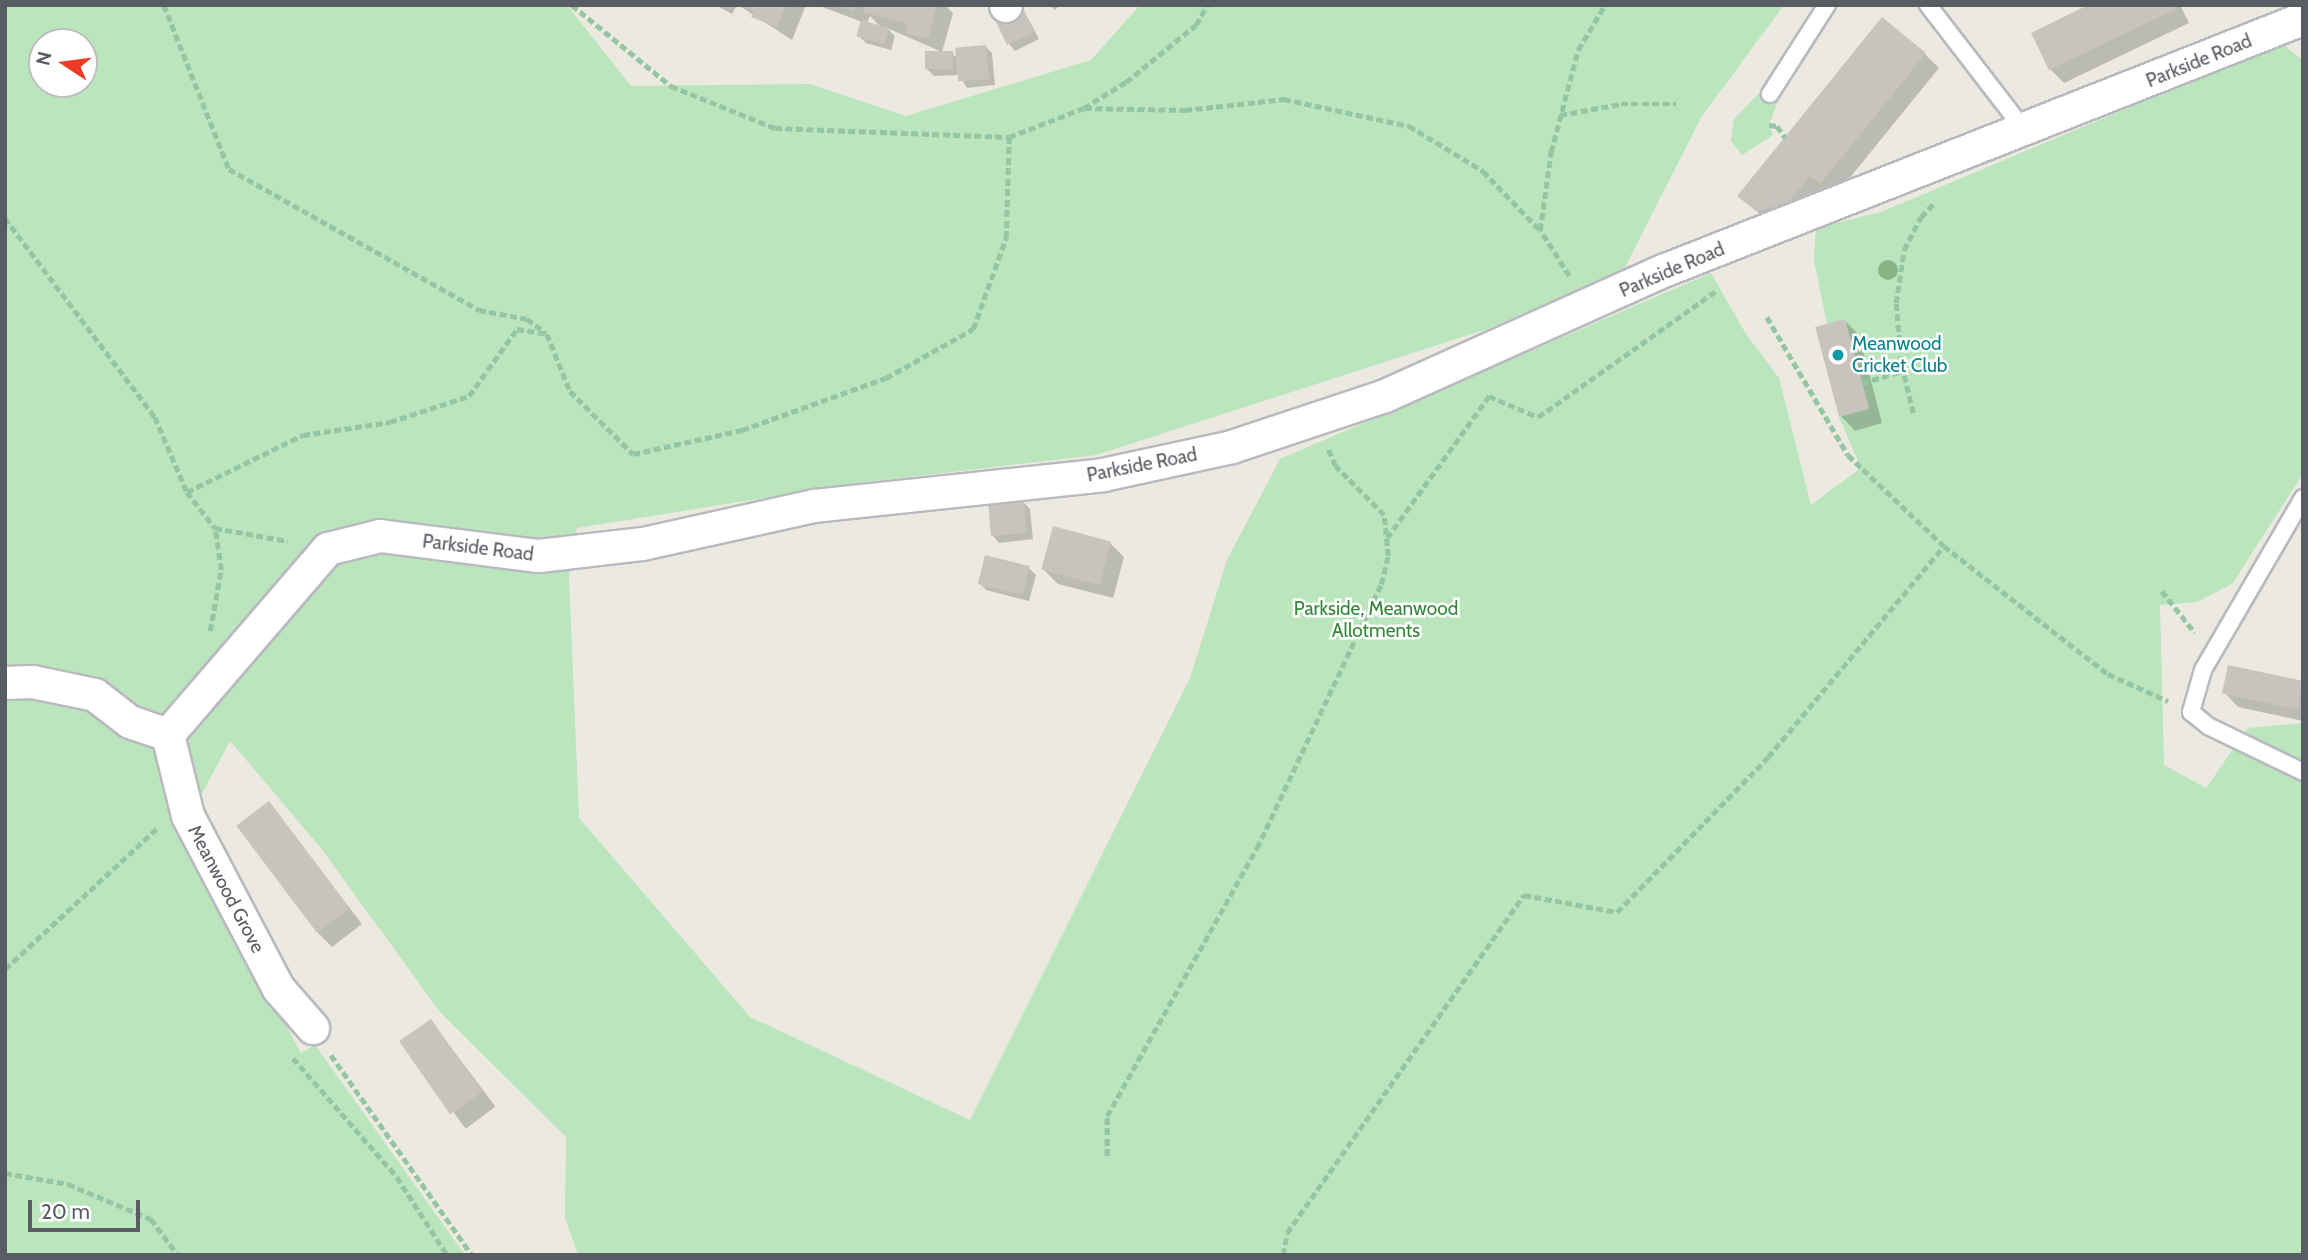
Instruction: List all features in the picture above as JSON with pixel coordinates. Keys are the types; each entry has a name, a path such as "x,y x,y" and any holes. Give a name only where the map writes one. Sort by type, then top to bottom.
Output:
{"street":[{"name":"Parkside Road","path":"328,549 380,536 539,556 643,544 815,506 1103,474 1232,447 1385,396 1666,270 2025,131 2303,19"},
{"path":"5,683 33,682 95,695 130,722 168,735 328,549"},
{"name":"Meanwood Grove","path":"168,735 188,816 279,989 313,1028"}],"lane":[{"path":"1770,94 1827,5"},
{"path":"1928,5 2025,131"},
{"path":"2303,498 2211,658 2191,712 2208,726 2303,772"}],"path":[{"path":"164,5 229,169 479,310 527,319 547,334 570,391 633,454 742,430 886,378 974,328 1006,238 1009,137"},
{"path":"572,5 671,86 775,128 1009,137 1084,108 1126,82 1196,25 1207,5"},
{"path":"1540,230 1560,115 1578,50 1605,5"},
{"path":"1084,108 1185,110 1284,99 1409,126 1483,171 1540,230 1587,307"},
{"path":"1560,115 1621,104 1676,104"},
{"path":"1769,125 1776,126 1785,137"},
{"path":"1913,413 1903,371 1896,303 1904,250 1921,217 1937,201"},
{"path":"5,218 155,417 187,492 215,528 221,570 212,629 205,639"},
{"path":"1387,538 1489,396 1538,417 1716,291"},
{"path":"1767,317 1848,455 1944,546 2108,674 2191,712"},
{"path":"187,492 303,435 390,422 469,396 517,329 547,334"},
{"path":"1862,383 1903,371"},
{"path":"1107,1156 1107,1116 1257,848 1381,584 1388,556 1384,515 1359,485 1335,466 1315,419"},
{"path":"215,528 328,549"},
{"path":"1283,1255 1287,1233 1524,895 1617,912 1768,757 1944,546"},
{"path":"2162,592 2211,658"},
{"path":"5,969 158,828"},
{"path":"313,1028 472,1255"},
{"path":"5,1172 68,1184 150,1219 178,1255"}],"green space":[{"name":"Parkside, Meanwood Allotments","path":"5,5 567,5 631,86 810,84 906,116 1091,60 1140,5 1784,5 1702,116 1623,271 1487,329 1096,455 858,483 577,528 569,577 579,818 750,1017 970,1120 1190,678 1227,560 1280,459 1711,273 1746,334 1779,378 1811,505 1861,468 1839,417 1869,409 1845,319 1827,324 1814,260 1816,228 1881,212 2282,43 2303,61 2303,474 2232,584 2197,602 2160,605 2164,765 2206,788 2248,728 2303,723 2303,1255 578,1255 565,1218 566,1137 440,1012 320,847 230,741 182,831 301,1053 315,1045 465,1255 5,1255"},
{"path":"1759,93 1779,99 1769,125 1773,135 1742,155 1731,141 1734,119"}],"building":[{"path":"740,5 786,5 777,27 751,17 754,11"},
{"path":"838,5 855,5 853,11"},
{"path":"865,5 937,5 928,39 906,33 908,24 863,12"},
{"path":"1007,5 1021,5 1034,32 1007,45 992,13"},
{"path":"2088,5 2174,5 2176,9 2049,70 2031,33"},
{"path":"1882,17 1926,53 1820,184 1810,176 1787,204 1756,211 1737,196"},
{"path":"861,20 889,28 884,44 856,36"},
{"path":"986,45 989,79 958,82 955,48"},
{"path":"925,51 953,51 953,69 925,69"},
{"name":"Meanwood Cricket Club","path":"1845,319 1869,409 1839,417 1815,327"},
{"path":"1024,500 1027,533 991,536 988,503"},
{"path":"1053,526 1111,542 1099,585 1041,569"},
{"path":"985,555 1030,566 1022,595 978,584"},
{"path":"2228,665 2303,681 2297,709 2222,693"},
{"path":"269,801 350,908 317,933 236,826"},
{"path":"431,1019 482,1092 450,1114 399,1041"}],"place":[{"name":"Meanwood Cricket Club","path":"1838,355"}]}
